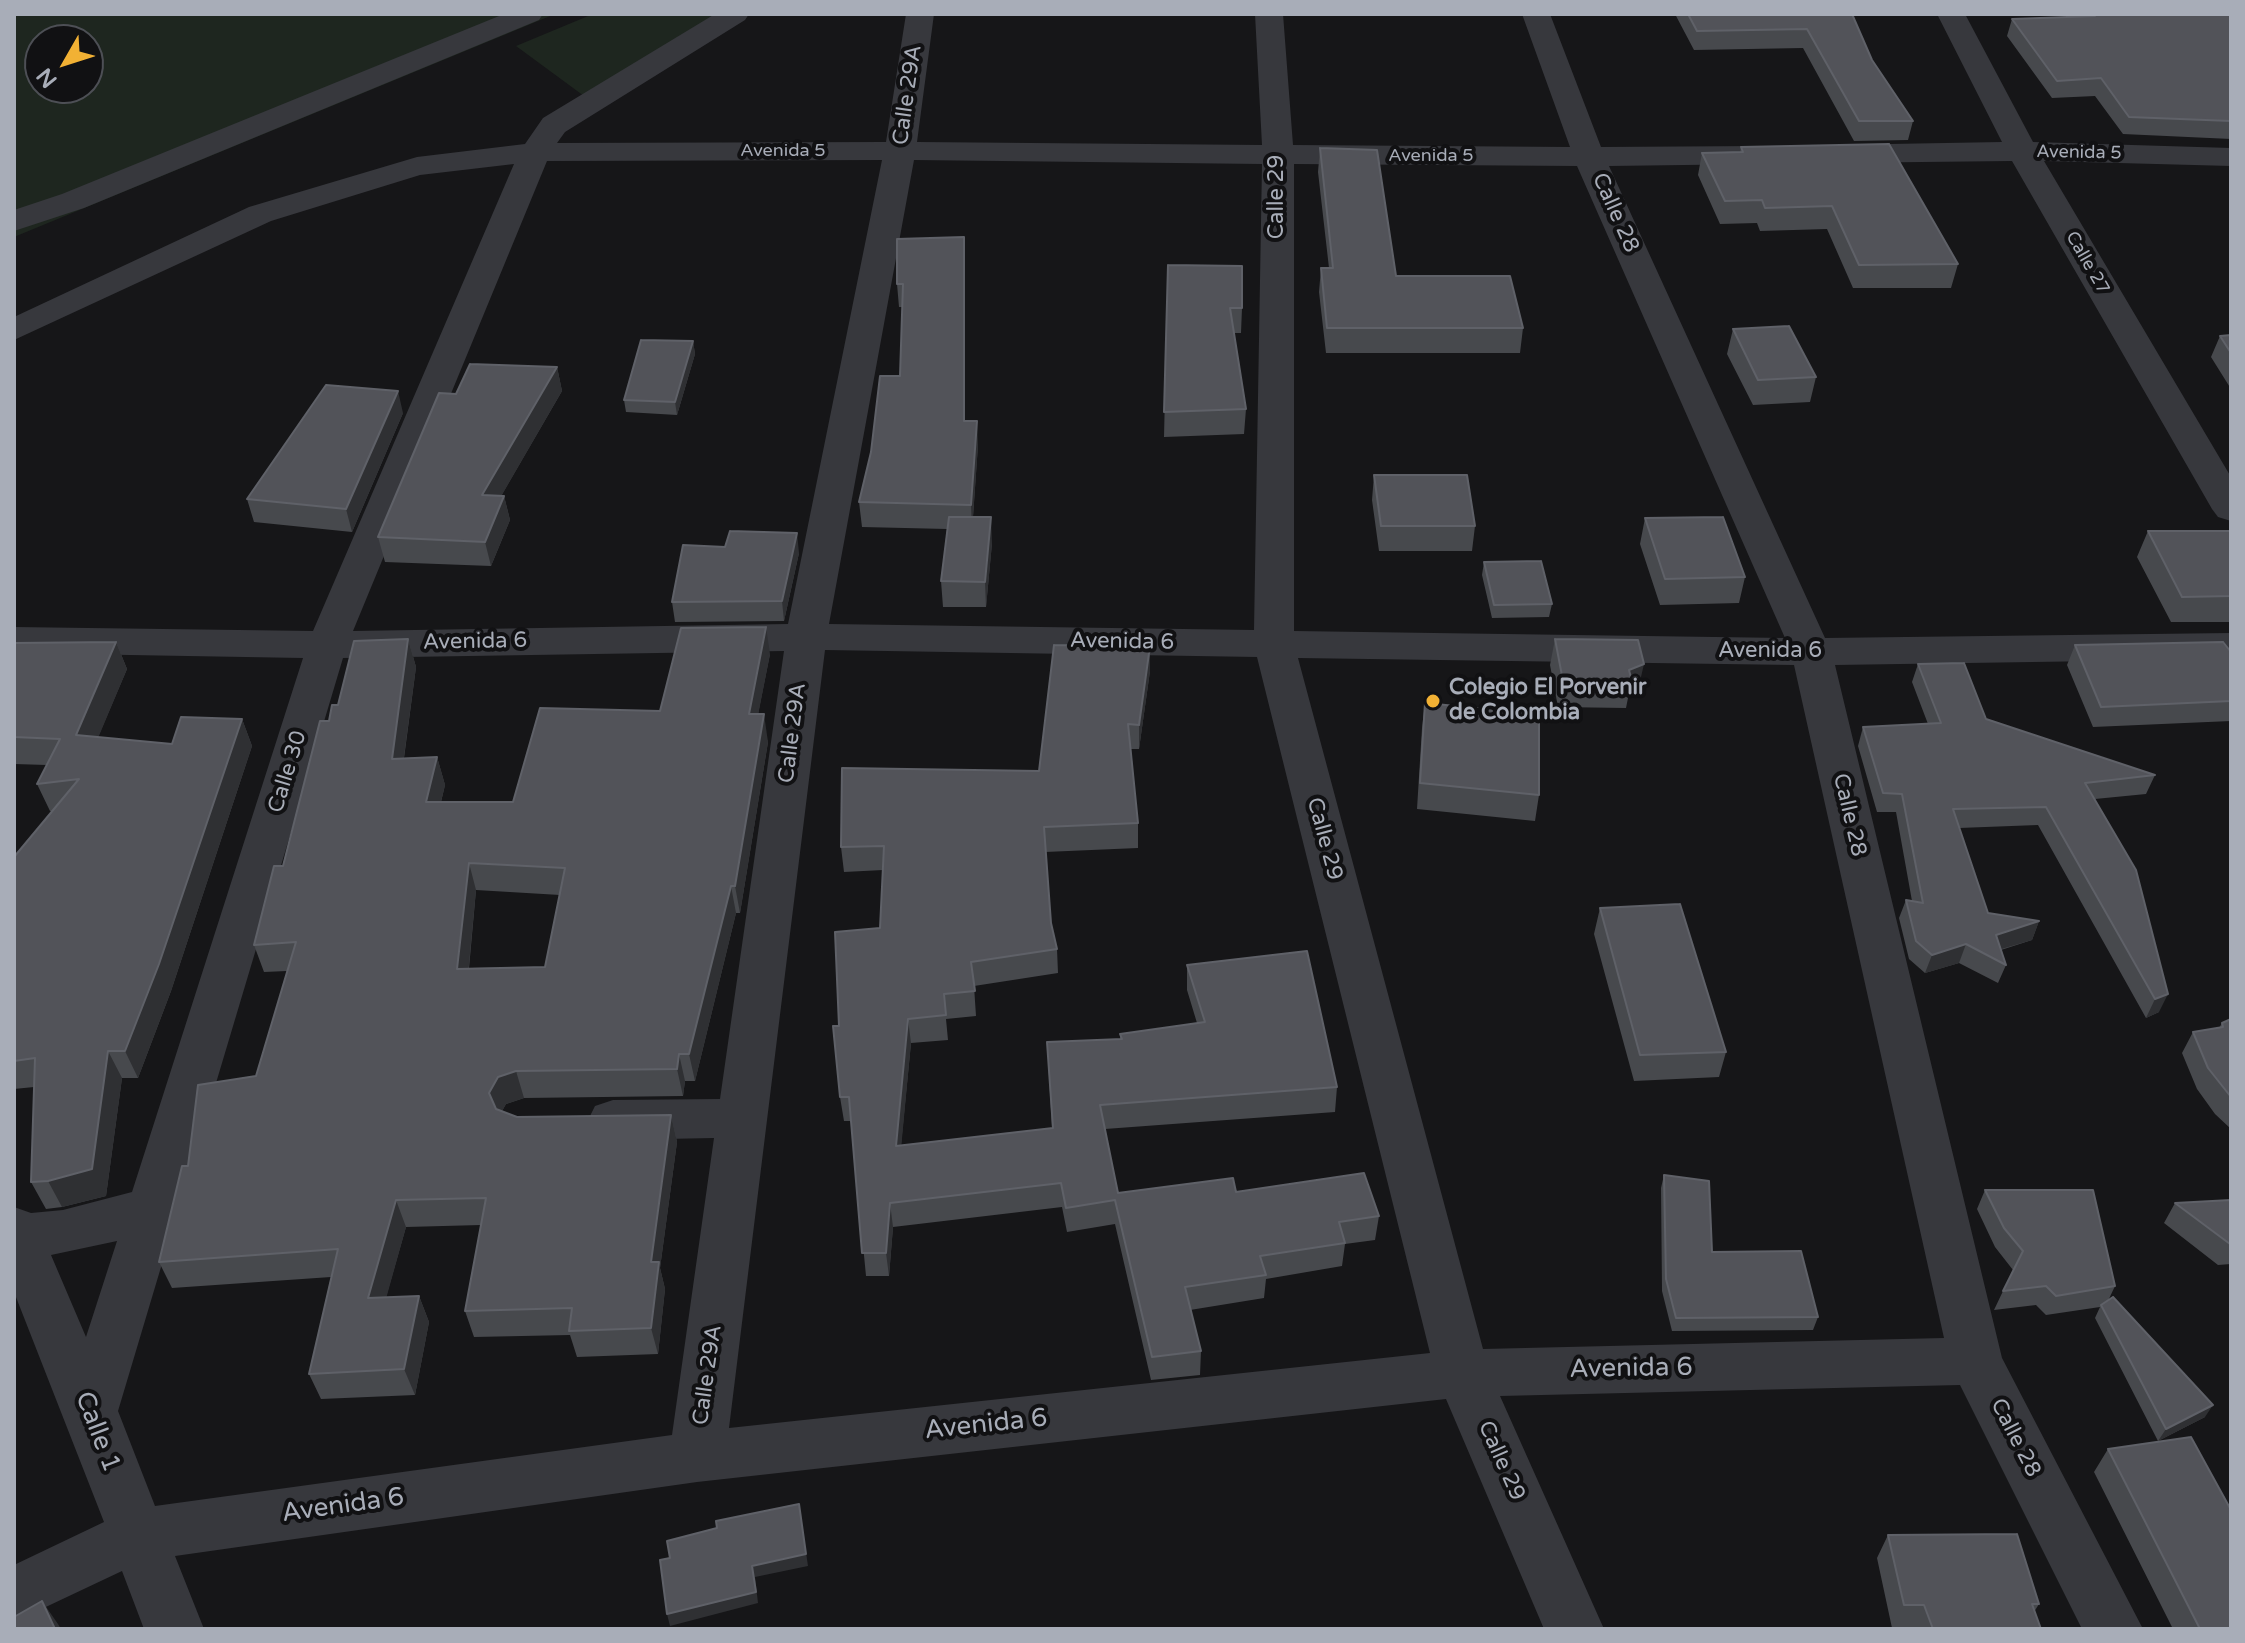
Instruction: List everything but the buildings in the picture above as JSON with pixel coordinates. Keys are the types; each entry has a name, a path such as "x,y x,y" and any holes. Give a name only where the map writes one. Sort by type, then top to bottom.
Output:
{"street":[{"path":"14,221 73,201 529,14"},
{"name":"Calle 30","path":"90,1411 327,645 535,152 554,125 735,14"},
{"name":"Calle 29A","path":"697,1457 806,637 900,151 920,14"},
{"name":"Calle 29","path":"1269,14 1278,156 1274,645 1462,1373 1574,1629"},
{"name":"Calle 28","path":"1536,14 1589,157 1811,652 1976,1361 2113,1629"},
{"name":"Calle 27","path":"1951,14 2022,151 2231,509"},
{"name":"Avenida 5","path":"14,330 260,214 417,166 535,152 900,151 1589,157 2022,151 2231,157"},
{"name":"Avenida 6","path":"14,640 327,645 806,637 1811,652 2231,646"},
{"path":"572,1121 743,1118"},
{"name":"Calle 1","path":"155,1205 109,1222 63,1232 16,1232 90,1411 174,1629"},
{"name":"Avenida 6","path":"14,1594 137,1535 697,1457 1462,1373 1976,1361"}],"shaded area":[{"path":"14,14 555,14 14,237"},
{"path":"593,14 728,14 584,96 516,46"}],"place":[{"name":"Colegio El Porvenir de Colombia","path":"1433,701"}]}
